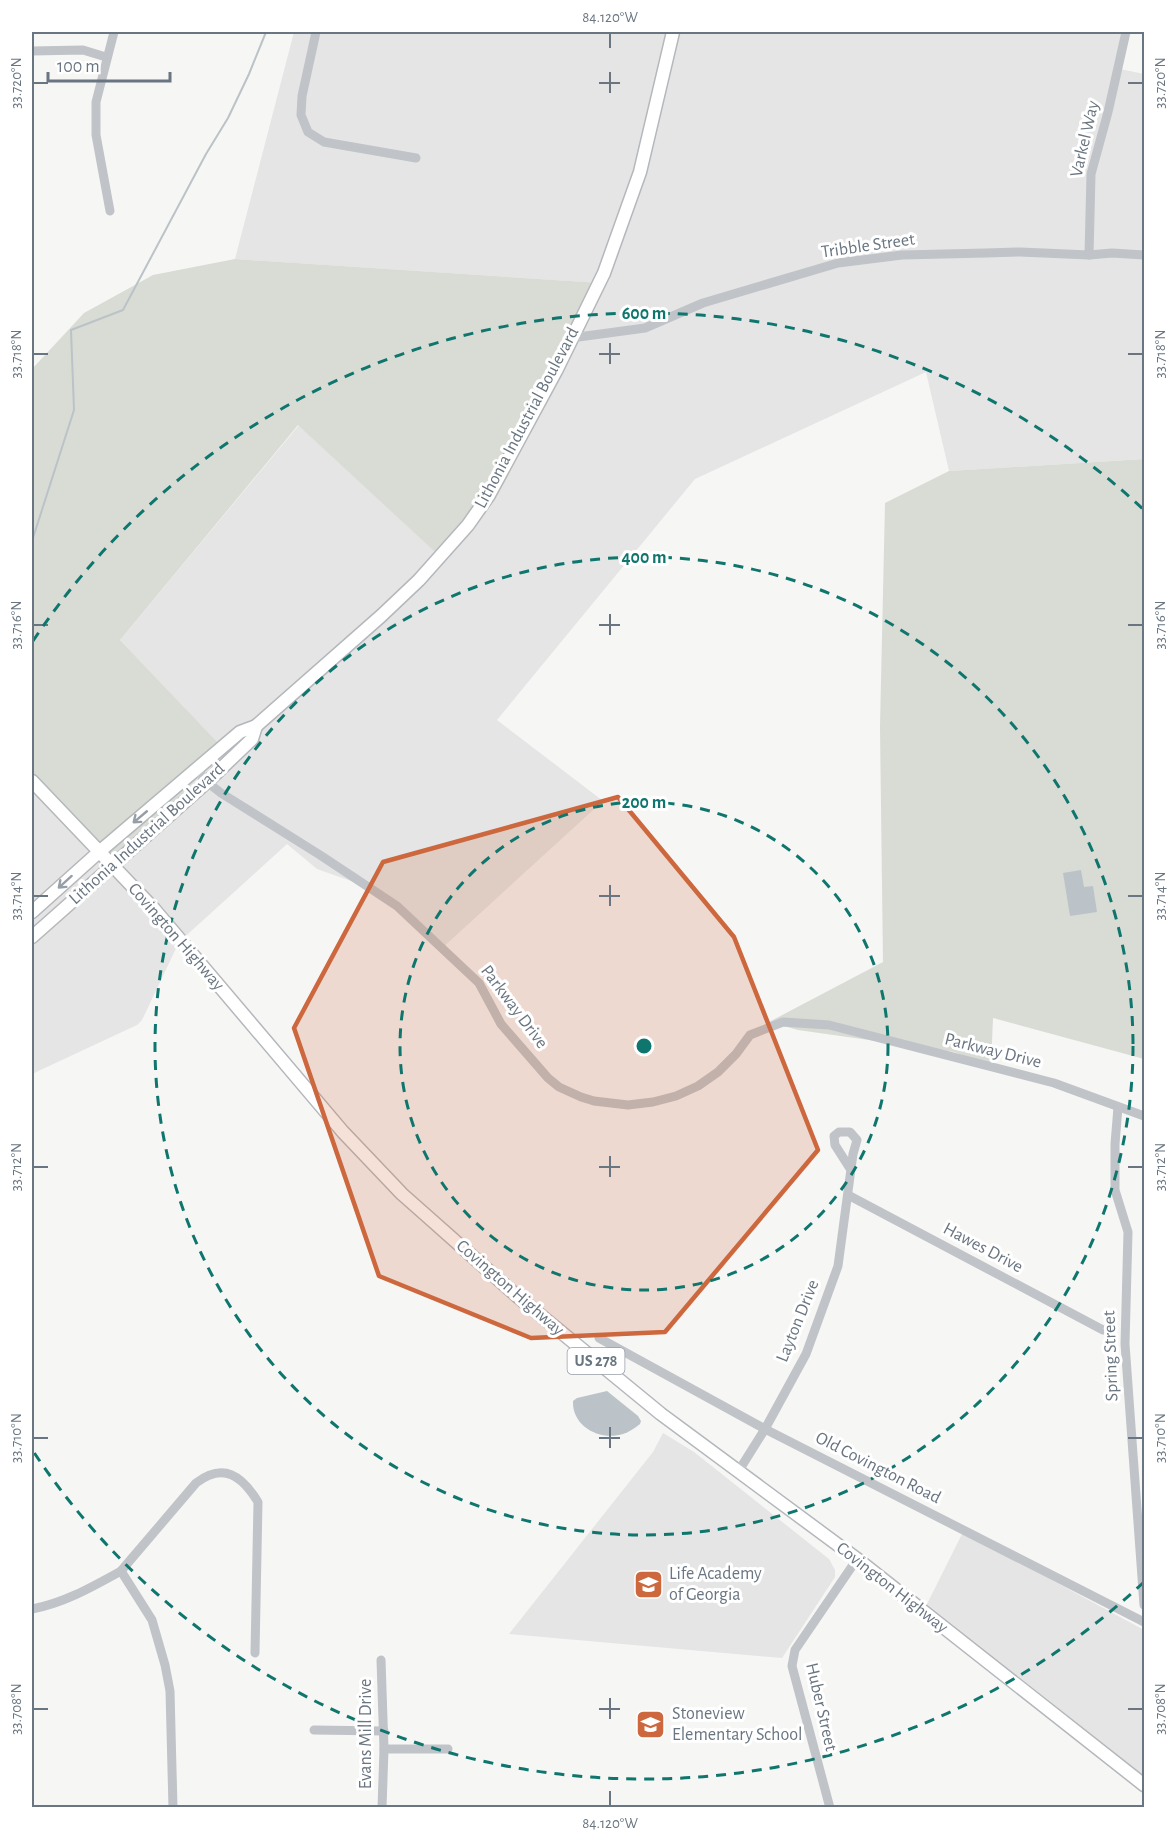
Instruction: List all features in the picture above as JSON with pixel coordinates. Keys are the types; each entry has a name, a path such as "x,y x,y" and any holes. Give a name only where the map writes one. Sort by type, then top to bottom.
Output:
{"main road":[{"name":"Lithonia Industrial Boulevard","path":"32,912 240,732 256,726 381,616 419,580 468,525 489,495 507,462 556,371 604,273 636,188 673,32"},
{"name":"Lithonia Industrial Boulevard","path":"32,937 207,782 252,739 256,726"},
{"name":"Covington Highway","path":"32,781 154,909 343,1132 402,1194 517,1296 661,1414 856,1559 1144,1785"}],"street":[{"path":"110,210 96,135 96,102 114,32"},
{"path":"316,32 302,96 301,115 308,132 324,142 416,158"},
{"name":"Varkel Way","path":"1089,255 1091,174 1126,32"},
{"path":"32,51 83,50 106,57"},
{"name":"Tribble Street","path":"571,338 645,328 703,303 838,262 914,255 1020,252 1144,255"},
{"name":"Parkway Drive","path":"196,769 207,782 397,906 478,983 501,1024 548,1078 558,1087 581,1097 628,1105 676,1096 698,1086 718,1072 736,1054 750,1035 783,1022 829,1025 1054,1083 1144,1116"},
{"name":"Spring Street","path":"1118,1107 1115,1190 1128,1232 1125,1344 1144,1605"},
{"name":"Layton Drive","path":"738,1472 765,1429 806,1354 838,1266 851,1170"},
{"name":"Hawes Drive","path":"848,1195 1102,1330"},
{"name":"Old Covington Road","path":"599,1338 765,1429 1144,1622"},
{"path":"32,1609 83,1592 121,1571 196,1483 206,1476 222,1472 236,1476 249,1487 258,1502 255,1653"},
{"name":"Huber Street","path":"830,1808 792,1666 795,1650 856,1559"},
{"path":"121,1571 152,1620 165,1665 170,1691 173,1808"},
{"name":"Evans Mill Drive","path":"381,1660 384,1731 382,1808"},
{"path":"314,1730 384,1731"},
{"path":"384,1749 448,1749"}],"highlighted area":[{"path":"618,797 734,937 818,1150 665,1332 531,1338 379,1276 294,1028 383,862"}],"shaded area":[{"path":"294,32 1125,32 1115,68 1144,74 1144,459 949,471 926,372 695,479 497,720 603,801 440,950 371,888 317,869 287,844 179,942 142,1020 137,1025 32,1074 32,783 112,865 225,750 120,640 299,425 436,553 600,283 235,259"},
{"path":"235,259 601,283 500,480 436,553 298,425 120,640 225,750 112,866 32,783 32,369 84,313 153,275"},
{"path":"1144,459 1144,1059 993,1018 991,1065 954,1052 798,1030 769,1022 883,962 880,727 885,503 949,471"},
{"path":"1081,870 1084,887 1093,886 1097,912 1070,916 1063,873"},
{"path":"607,1391 638,1416 640,1424 623,1434 614,1436 597,1433 582,1425 574,1410 573,1401"},
{"path":"663,1433 694,1452 829,1559 835,1570 835,1577 782,1658 509,1634 653,1452"},
{"path":"963,1532 1144,1630 1144,1776 927,1604"}],"waterway":[{"path":"32,541 74,410 71,330 123,310 206,154 228,118 266,32"}],"place":[{"name":"Life Academy of Georgia","path":"648,1584"},
{"name":"Stoneview Elementary School","path":"651,1724"}]}
